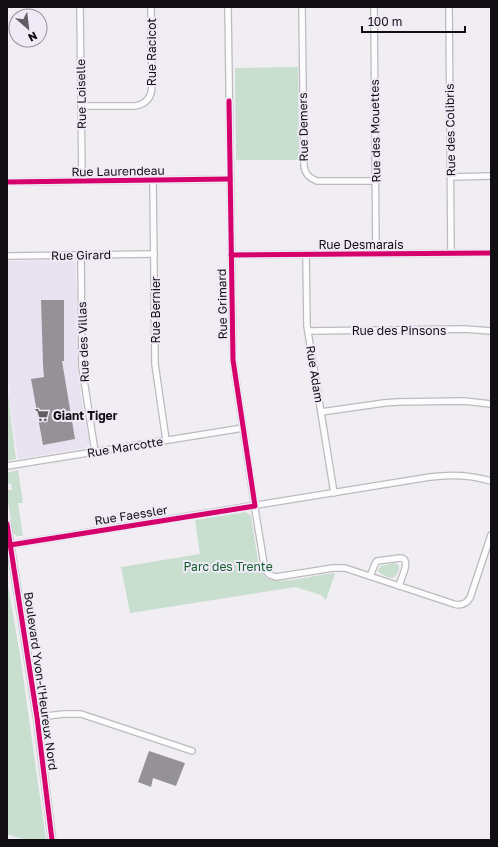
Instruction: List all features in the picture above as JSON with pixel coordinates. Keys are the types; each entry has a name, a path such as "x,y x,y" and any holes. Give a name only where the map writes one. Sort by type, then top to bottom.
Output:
{"street":[{"name":"Rue Loiselle","path":"80,7 82,181"},
{"name":"Rue Racicot","path":"81,106 136,106 143,104 149,98 152,85 152,7"},
{"name":"Rue Grimard","path":"228,7 233,360 264,566 265,570 270,575 274,576 339,568 348,569 370,576"},
{"name":"Rue Demers","path":"302,7 305,173 316,181 376,181"},
{"name":"Rue des Mouettes","path":"374,7 376,254"},
{"name":"Rue des Colibris","path":"449,7 451,254"},
{"path":"451,177 491,176"},
{"name":"Rue Laurendeau","path":"7,182 230,179"},
{"name":"Rue Bernier","path":"153,180 155,364 166,440"},
{"name":"Rue Desmarais","path":"231,255 491,253"},
{"name":"Rue des Villas","path":"82,254 82,367 95,452"},
{"name":"Rue Girard","path":"7,256 154,254"},
{"name":"Rue Adam","path":"306,255 308,331 334,493"},
{"name":"Rue des Pinsons","path":"308,331 464,329 491,331"},
{"path":"321,412 390,402 464,401 491,404"},
{"name":"Rue Marcotte","path":"7,466 243,428"},
{"name":"Rue Faessler","path":"10,545 447,475 470,476 491,481"},
{"name":"Boulevard Yvon-l'Heureux Nord","path":"7,524 37,717 52,840"},
{"path":"399,586 406,564 405,560 400,558 378,561 375,564 370,576 399,586 454,604 461,605 465,603 471,596 491,535"},
{"path":"37,717 81,714 192,751"}],"shaded area":[{"path":"71,260 76,265 78,373 89,443 85,448 18,459 9,397 7,360 7,261"}],"green space":[{"path":"298,67 299,160 236,160 235,68"},
{"path":"7,386 16,459 7,461"},
{"path":"18,470 23,503 18,503 23,536 16,536 13,533 7,495 7,490 12,490 11,483 7,484 7,473"},
{"name":"Parc des Trente","path":"246,512 251,516 258,561 263,574 274,581 282,581 335,573 326,600 321,595 295,587 130,613 121,567 200,554 195,520"},
{"path":"394,563 398,565 399,568 395,577 390,578 379,573 378,570 381,566"},
{"path":"7,580 20,655 46,840 25,840 7,834"}],"building":[{"path":"41,300 64,300 64,361 62,361 75,439 43,445 31,379 44,377"},
{"path":"149,751 185,763 176,786 153,778 151,787 138,782"}],"cycle path":[{"path":"10,545 255,506 233,360 229,101"},
{"path":"7,182 230,179"},
{"path":"231,255 491,253"},
{"path":"7,524 37,717 52,840"}],"place":[{"name":"Giant Tiger","path":"42,415"}]}
